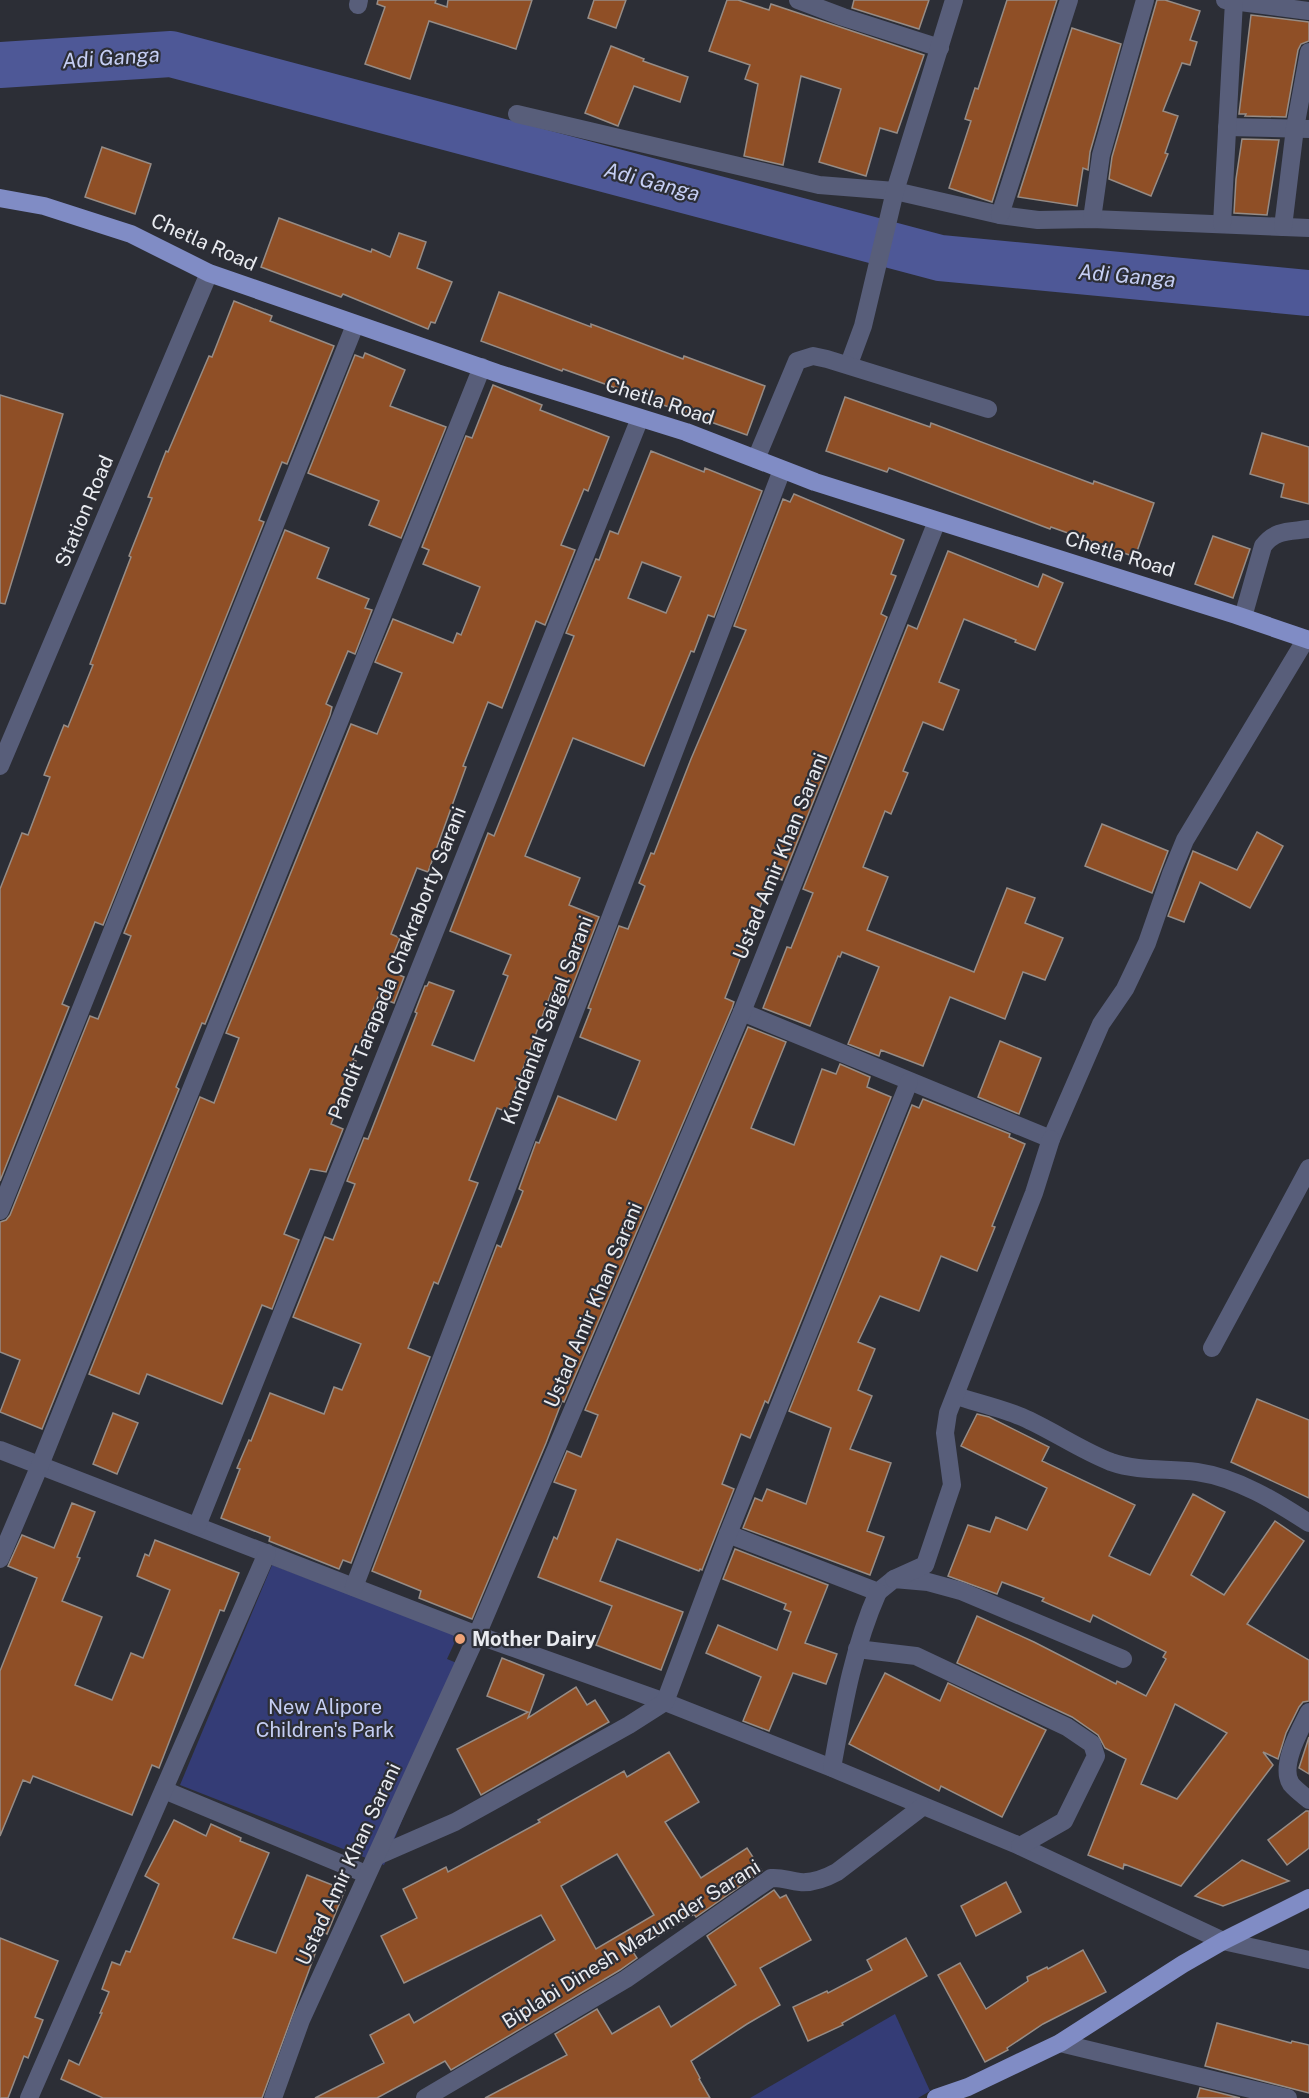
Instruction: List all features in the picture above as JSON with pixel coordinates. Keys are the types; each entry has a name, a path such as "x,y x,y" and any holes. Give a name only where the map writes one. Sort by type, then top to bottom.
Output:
{"main road":[{"name":"Chetla Road","path":"0,198 44,206 131,234 208,273 355,325 686,432 815,482 1243,617 1307,640"},
{"path":"936,2098 968,2087 1060,2043 1183,1964 1223,1941 1309,1898"}],"street":[{"path":"798,0 940,48"},
{"path":"849,364 863,326 894,197 954,0"},
{"path":"1000,215 1069,0"},
{"path":"1092,219 1101,155 1145,0"},
{"path":"1222,225 1230,1 1309,11"},
{"path":"1283,227 1302,128 1309,52"},
{"path":"517,114 819,185 1000,215 1038,220 1092,219 1309,228"},
{"path":"1227,127 1302,128"},
{"name":"Station Road","path":"0,766 208,273"},
{"path":"0,1211 355,325"},
{"path":"756,459 797,362 813,356 849,364 988,409"},
{"path":"0,1559 40,1465 482,367"},
{"name":"Pandit Tarapada Chakraborty Sarani","path":"197,1526 640,418"},
{"name":"Kundanlal Saigal Sarani","path":"354,1587 782,470"},
{"name":"Ustad Amir Khan Sarani","path":"273,2098 301,2020 477,1635 742,1012 937,521"},
{"path":"1243,617 1263,546 1269,538 1280,531 1309,529"},
{"path":"832,1768 849,1675 867,1618 878,1592 894,1579 925,1565 952,1485 945,1433 948,1413 1034,1192 1051,1139 1101,1024 1125,989 1147,943 1185,840 1307,640"},
{"path":"742,1012 1051,1139"},
{"path":"377,1856 455,1822 666,1702 728,1534 909,1082"},
{"path":"1212,1348 1309,1168"},
{"path":"956,1396 1020,1416 1111,1462 1133,1468 1197,1472 1224,1479 1265,1497 1309,1522"},
{"path":"0,1450 477,1635 666,1702 832,1768 1020,1846 1223,1941 1309,1960"},
{"path":"728,1534 878,1592"},
{"path":"29,2098 267,1553"},
{"path":"894,1579 928,1582 961,1591 1123,1659"},
{"path":"857,1649 916,1656 1067,1727 1092,1744 1096,1756 1064,1821 1020,1846"},
{"path":"1309,1712 1290,1754 1287,1772 1290,1783 1309,1800"},
{"path":"164,1790 366,1874"},
{"name":"Biplabi Dinesh Mazumder Sarani","path":"425,2098 627,1979 771,1878 781,1877 798,1882 825,1878 837,1872 922,1807"},
{"path":"1060,2043 1288,2098"}],"green space":[{"name":"New Alipore Children's Park","path":"272,1565 458,1635 447,1659 464,1666 384,1865 180,1785"},
{"path":"895,2014 930,2091 918,2098 750,2098"}],"building":[{"path":"378,0 436,0 435,3 447,7 448,0 532,0 516,49 429,21 410,79 365,64 385,7 377,4"},
{"path":"594,0 626,0 616,28 588,18"},
{"path":"727,0 738,0 769,10 771,4 924,55 897,133 880,128 866,176 819,162 841,89 801,76 783,165 744,156 758,84 745,79 750,65 709,51"},
{"path":"854,0 929,0 919,29 852,8"},
{"path":"1007,0 1057,0 992,202 949,188 971,121 965,119 975,88 978,89"},
{"path":"1157,0 1165,0 1200,11 1190,40 1197,42 1190,65 1182,63 1163,111 1178,116 1165,153 1168,154 1151,196 1109,179 1112,157"},
{"path":"1251,15 1309,22 1309,41 1301,44 1298,50 1286,117 1239,114"},
{"path":"1072,28 1121,44 1090,152 1088,170 1083,168 1077,206 1018,197"},
{"path":"611,46 644,59 643,61 688,77 680,102 634,86 618,126 585,113"},
{"path":"1242,139 1279,140 1267,215 1234,213"},
{"path":"102,147 151,164 135,214 85,197"},
{"path":"279,218 390,257 399,233 426,242 417,268 452,282 435,323 431,322 428,329 343,294 341,297 261,267"},
{"path":"499,292 591,327 591,324 683,359 684,356 765,386 747,435 481,341"},
{"path":"234,301 272,316 270,321 334,346 287,464 282,462 259,520 264,522 103,925 95,922 62,1004 69,1007 0,1181 0,889 22,833 28,835 50,777 44,775 64,725 68,727 93,665 90,664 131,557 129,556 152,498 148,497 166,451 168,452 209,356 212,357"},
{"path":"365,353 405,370 390,406 446,427 401,538 369,525 379,501 308,473 355,355 363,358"},
{"path":"493,385 542,405 540,410 609,437 588,491 584,489 561,545 575,550 545,625 536,621 502,708 488,702 463,766 466,767 428,872 417,868 391,934 400,938 387,970 404,977 394,1003 378,997 331,1124 343,1129 326,1172 310,1169 284,1234 299,1240 272,1309 262,1305 222,1404 147,1374 139,1394 89,1374 200,1097 214,1103 239,1038 226,1033 351,724 377,734 402,673 375,662 393,619 453,643 457,633 461,635 480,587 423,564 429,550 422,547 466,436 472,438"},
{"path":"0,395 63,414 5,604 0,603"},
{"path":"845,397 930,427 931,423 1093,484 1094,481 1154,503 1135,557 1051,527 1050,529 889,468 887,472 826,451"},
{"path":"1262,433 1309,447 1309,504 1281,497 1284,484 1250,474"},
{"path":"651,451 704,472 705,468 762,491 714,617 708,615 694,652 691,651 644,766 573,738 525,856 580,878 569,905 599,917 567,1000 551,993 507,1112 497,1108 469,1180 478,1183 438,1284 434,1282 408,1348 430,1357 351,1563 343,1560 339,1569 269,1541 270,1537 221,1518 240,1469 237,1468 249,1440 251,1441 270,1393 324,1414 334,1387 342,1390 361,1344 293,1317 325,1237 333,1240 355,1184 347,1181 364,1138 368,1139 417,1013 415,1012 425,986 429,982 454,991 432,1045 474,1061 508,976 503,974 511,955 450,931 488,833 494,836 574,636 566,633 596,559 599,560 610,531 618,534","holes":["642,562 681,577 666,613 628,598"]},
{"path":"794,494 904,540 891,574 896,576 881,614 887,617 782,880 772,876 725,998 734,1002 732,1008 564,1402 562,1401 472,1619 419,1598 421,1591 372,1571 497,1245 501,1247 523,1191 519,1189 536,1142 539,1143 558,1096 616,1120 640,1061 580,1037 591,1009 588,1008 619,926 628,929 645,886 639,883 651,853 654,854 691,759 746,630 734,626 783,499 790,502"},
{"path":"285,530 329,548 317,578 369,599 365,608 372,610 355,654 348,651 326,704 332,707 330,715 205,1024 202,1023 176,1087 179,1089 42,1429 0,1412 20,1360 0,1352 0,1222 6,1220 10,1215 90,1016 98,1019 131,936 124,933"},
{"path":"1213,536 1250,549 1233,598 1195,584"},
{"path":"948,551 1038,587 1043,574 1063,583 1035,650 964,619 939,682 959,690 943,730 923,722 903,771 908,773 891,814 885,811 863,867 888,877 867,930 974,972 1007,888 1035,898 1025,923 1063,938 1045,980 1023,972 1005,1019 950,997 923,1066 881,1050 879,1056 848,1044 879,967 842,952 840,957 838,956 810,1026 763,1008 787,947 791,948 813,893 803,889 908,625 917,629"},
{"path":"1102,824 1168,851 1152,893 1085,866"},
{"path":"1257,832 1283,846 1250,908 1200,882 1184,922 1168,916 1193,851 1237,870"},
{"path":"748,1027 786,1042 751,1128 794,1145 822,1069 836,1074 840,1064 870,1077 867,1087 891,1097 768,1403 765,1401 750,1438 741,1434 722,1484 734,1489 702,1570 699,1571 617,1539 600,1581 683,1612 661,1670 596,1645 612,1606 538,1577 554,1537 557,1539 576,1490 554,1482 567,1451 581,1457 598,1415 585,1410"},
{"path":"1000,1041 1041,1058 1019,1114 978,1097"},
{"path":"923,1099 1010,1134 1009,1137 1025,1144 992,1226 995,1227 977,1271 941,1256 919,1311 880,1296 858,1342 875,1349 858,1390 872,1396 850,1449 891,1463 867,1531 884,1537 870,1575 743,1528 755,1498 762,1501 767,1489 806,1504 831,1428 789,1411 912,1105 919,1108"},
{"path":"1257,1399 1309,1420 1309,1498 1231,1462"},
{"path":"113,1413 138,1423 117,1474 93,1464"},
{"path":"977,1414 989,1417 1049,1447 1042,1461 1135,1505 1109,1556 1150,1575 1193,1494 1225,1512 1191,1575 1224,1595 1275,1521 1304,1541 1247,1624 1309,1660 1309,1701 1303,1702 1299,1707 1286,1733 1278,1759 1263,1752 1273,1765 1181,1886 1124,1864 1123,1869 1088,1855 1126,1759 1105,1748 1098,1735 1072,1717 957,1663 977,1616 1116,1684 1117,1681 1146,1696 1166,1659 1163,1657 1166,1652 1093,1615 1090,1622 1042,1601 1044,1598 1002,1582 997,1594 948,1576 968,1525 990,1532 996,1517 1027,1530 1047,1488 961,1446","holes":["1175,1704 1227,1733 1177,1799 1141,1784"]},
{"path":"72,1503 95,1512 77,1557 80,1558 62,1601 102,1617 75,1685 112,1700 131,1653 143,1658 170,1590 137,1576 145,1554 149,1556 155,1540 239,1573 224,1611 220,1610 159,1768 152,1765 132,1815 33,1776 30,1783 23,1780 0,1836 0,1671 37,1578 8,1566 22,1535 54,1548"},
{"path":"735,1549 828,1585 805,1643 837,1654 826,1684 793,1673 769,1731 743,1721 761,1677 706,1653 718,1625 777,1650 791,1612 784,1609 786,1604 723,1579"},
{"path":"502,1658 544,1675 528,1718 576,1687 587,1705 595,1700 609,1722 481,1795 457,1749 528,1712 487,1696"},
{"path":"885,1673 940,1701 948,1683 1046,1730 1002,1817 941,1786 939,1791 849,1744"},
{"path":"1309,1737 1309,1774 1299,1768"},
{"path":"669,1752 699,1802 665,1822 701,1878 747,1848 762,1871 696,1917 694,1914 633,1952 637,1958 620,1970 451,2070 445,2061 377,2098 315,2098 384,2063 370,2035 409,2014 414,2023 555,1940 541,1915 404,1983 381,1936 417,1918 403,1889 446,1867 448,1872 540,1822 538,1820 624,1771 627,1777","holes":["617,1854 654,1915 596,1949 561,1886"]},
{"path":"1309,1811 1309,1848 1287,1865 1268,1840"},
{"path":"174,1820 206,1836 211,1824 241,1838 240,1841 269,1853 233,1938 276,1953 307,1875 345,1890 327,1934 323,1932 262,2098 103,2098 61,2079 69,2060 79,2065 102,2013 100,2013 109,1992 102,1989 112,1962 120,1965 126,1951 130,1952 159,1884 145,1876"},
{"path":"1242,1860 1289,1881 1223,1906 1195,1896"},
{"path":"1006,1882 1021,1912 976,1936 961,1906"},
{"path":"774,1890 780,1898 786,1895 811,1940 760,1968 780,2005 691,2061 710,2098 485,2098 567,2055 555,2034 597,2009 612,2034 659,2006 671,2027 736,1985 707,1936"},
{"path":"0,1938 58,1961 35,2017 43,2020 28,2058 24,2056 8,2098 0,2098"},
{"path":"906,1938 927,1976 842,2023 843,2025 808,2041 793,2007 827,1991 828,1993 872,1970 867,1960"},
{"path":"1083,1950 1106,1992 1043,2024 1007,2048 1008,2050 985,2062 938,1975 960,1963 986,2009 1028,1981 1027,1977 1047,1967 1048,1969"},
{"path":"1217,2023 1291,2043 1292,2041 1309,2045 1309,2093 1205,2066"},
{"path":"1200,2088 1240,2098 1197,2098"}],"waterway":[{"name":"Adi Ganga","path":"0,65 171,54 940,258 1309,293"}],"place":[{"name":"Mother Dairy","path":"460,1639"}]}
